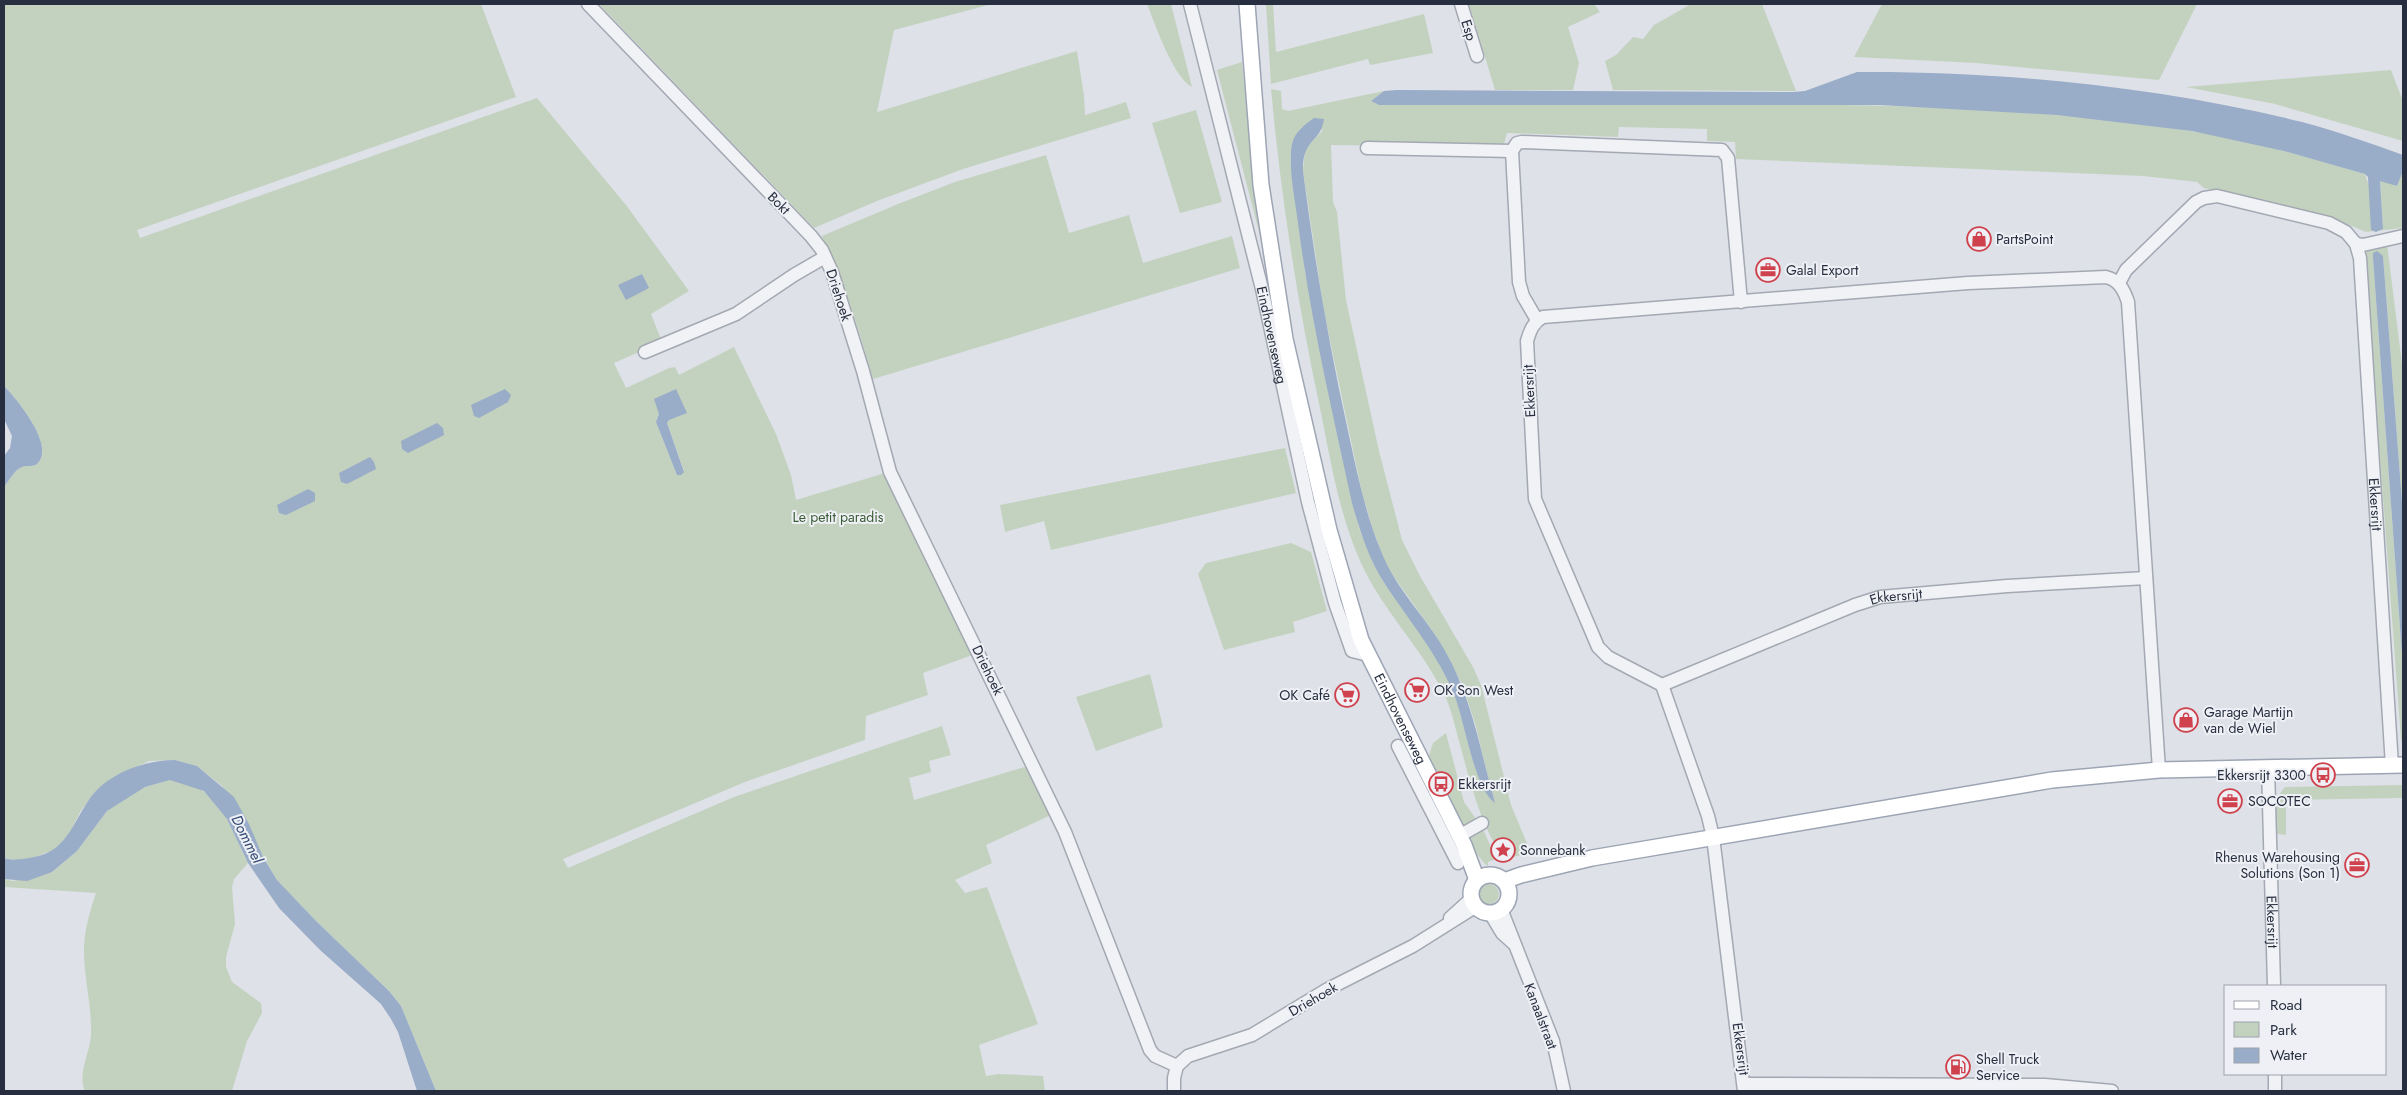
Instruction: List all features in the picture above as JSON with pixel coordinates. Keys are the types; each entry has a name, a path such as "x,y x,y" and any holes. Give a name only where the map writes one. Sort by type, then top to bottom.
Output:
{"main road":[{"name":"Eindhovenseweg","path":"1247,4 1261,185 1285,339 1329,530 1350,605 1368,655 1441,813 1461,840 1476,856 1482,878"},
{"name":"Ekkersrijt","path":"1506,887 1522,875 1592,858 2052,780 2159,770 2397,766"},
{"path":"1482,878 1500,878 1506,887 1506,905 1495,911 1473,903 1471,892 1482,878"}],"street":[{"name":"Bokt","path":"588,4 811,236 825,257"},
{"name":"Eindhovenseweg","path":"1190,4 1262,289 1296,454 1336,603 1352,651 1368,655"},
{"name":"Esp","path":"1461,4 1477,56"},
{"path":"1741,302 1728,158 1722,150 1517,143 1512,151 1519,282 1523,296 1537,320 1543,317 1606,311 1741,302 1968,283 2106,277 2119,283 2128,302 2159,770"},
{"path":"1367,148 1512,151"},
{"path":"2119,283 2126,270 2196,202 2204,198 2217,196 2329,223 2346,232 2356,244 2363,245 2403,236"},
{"name":"Ekkersrijt","path":"2356,244 2360,258 2397,766"},
{"path":"645,352 736,314 794,275 825,257"},
{"name":"Driehoek","path":"825,257 856,348 879,436 894,481 1065,832 1087,893 1150,1050 1155,1056 1177,1066 1188,1056 1252,1036 1328,989 1413,946 1447,925 1450,917 1473,903"},
{"name":"Ekkersrijt","path":"1537,320 1530,329 1527,341 1535,500 1598,647 1608,657 1662,685 1713,837 1745,1087 2045,1085 2112,1091"},
{"name":"Ekkersrijt","path":"1662,685 1880,596 2146,578"},
{"name":"Eindhovenseweg","path":"1398,746 1441,813 1458,863"},
{"name":"Ekkersrijt","path":"2268,767 2274,985"},
{"path":"1461,840 1482,823"},
{"name":"Kanaalstraat","path":"1495,911 1511,930 1513,943 1553,1041 1564,1091"},
{"path":"1174,1091 1174,1078 1177,1066"},
{"path":"2275,1075 2275,1091"}],"green space":[{"name":"Le petit paradis","path":"4,4 481,4 516,97 137,230 140,238 537,98 626,205 689,291 651,314 662,342 614,363 626,388 669,368 675,367 679,375 734,347 776,434 791,475 796,500 885,473 975,654 923,673 928,695 866,716 865,740 745,782 563,859 568,868 734,797 942,726 951,755 929,761 931,772 909,778 914,800 1028,766 1051,815 986,845 992,863 955,880 965,893 987,887 1038,1024 979,1045 986,1076 999,1074 1043,1076 1045,1091 436,1091 401,1006 389,991 316,921 277,880 222,786 197,766 175,760 149,761 118,776 96,791 80,812 68,837 54,850 29,859 4,858 4,487 19,468 37,464 42,456 42,446 39,435 25,411 4,386","holes":["659,414 669,420 667,423 684,471 677,475 656,422"]},
{"path":"599,4 992,4 894,30 877,112 1077,51 1085,115 1126,102 1131,118 963,169 877,201 814,228"},
{"path":"1147,4 1171,4 1192,87 1178,73 1172,62"},
{"path":"1266,4 1273,4 1276,52 1424,14 1433,53 1370,65 1368,59 1271,84"},
{"path":"1469,4 1594,4 1600,12 1568,27 1579,63 1573,90 1495,90"},
{"path":"1691,4 1762,4 1796,91 1613,90 1605,61 1616,55 1633,37 1643,39 1654,25"},
{"path":"1882,4 2197,4 2159,80 1976,63 1854,57"},
{"path":"1242,62 1249,136 1264,251 1217,70"},
{"path":"2391,70 2403,101 2403,141 2275,104 2186,87"},
{"path":"1271,89 1281,91 1282,109 1288,111 1384,91 1371,101 1379,105 1709,104 1890,106 2011,111 2071,116 2191,131 2235,139 2365,174 2383,228 2380,180 2397,186 2403,171 2403,228 2366,232 2347,224 2204,188 2197,182 2143,176 1736,159 1735,142 1707,141 1707,129 1619,127 1618,137 1507,133 1503,147 1331,145 1333,202 1337,212 1346,300 1379,451 1402,540 1420,576 1473,667 1481,685 1511,805 1531,853 1504,859 1488,832 1482,817 1446,698 1427,664 1370,581 1347,527 1333,470 1305,333 1285,212","holes":["1302,127 1323,130 1305,149 1303,171 1324,312 1362,493 1387,567 1436,636 1462,684 1475,723 1494,802 1472,757 1462,716 1448,678 1434,654 1385,584 1374,564 1359,528 1341,451 1305,272 1292,165 1293,142"]},
{"path":"1196,110 1222,202 1180,213 1152,123"},
{"path":"1046,155 1069,233 1129,215 1143,263 1232,236 1240,268 873,379 851,306 822,236 955,182"},
{"path":"2387,244 2403,372 2403,515 2383,256 2374,253 2373,258 2403,668 2403,748 2365,256 2368,248"},
{"path":"1285,448 1296,493 1051,550 1044,521 1005,532 1000,505"},
{"path":"1291,543 1311,552 1327,611 1293,622 1295,632 1224,650 1198,574 1206,563"},
{"path":"1150,674 1163,727 1096,751 1076,697"},
{"path":"1446,733 1464,802 1483,829 1496,859 1488,862 1488,866 1483,862 1472,845 1446,798 1448,797 1427,762 1433,743"},
{"path":"170,780 196,787 211,797 224,814 248,863 234,879 232,887 235,924 226,957 226,967 232,982 261,1003 262,1013 247,1041 232,1091 85,1091 82,1078 90,1042 91,1024 84,961 84,943 96,893 4,887 4,879 13,881 52,872 77,851 107,811 116,803 145,787"},
{"path":"2403,785 2403,798 2286,800 2286,835 2277,834 2275,800 2285,787"},
{"path":"1489,884 1496,887 1499,894 1496,901 1489,904 1482,901 1479,894 1482,887"}],"water":[{"path":"1857,72 1968,74 2025,78 2193,99 2302,122 2366,142 2403,155 2403,171 2397,186 2380,181 2383,229 2376,232 2371,230 2368,177 2365,174 2284,151 2192,131 2057,115 1880,105 1379,105 1371,101 1384,91 1397,90 1793,92 1805,91"},
{"path":"1314,118 1324,119 1319,133 1305,152 1303,171 1328,334 1362,492 1375,537 1387,564 1402,590 1428,625 1454,667 1474,724 1495,803 1488,796 1476,771 1459,708 1441,667 1379,575 1358,524 1352,503 1315,328 1291,173 1293,140 1300,129"},
{"path":"2377,251 2383,256 2403,515 2403,668 2373,258 2373,253"},
{"path":"642,274 649,288 626,300 618,285"},
{"path":"4,386 33,423 42,446 42,456 37,464 19,468 4,487 4,456 10,448 12,436 4,419"},
{"path":"505,389 511,395 508,402 479,418 474,416 471,405"},
{"path":"676,389 687,413 669,420 667,423 684,472 681,475 677,475 656,422 659,414 654,399"},
{"path":"437,423 443,428 444,435 408,453 402,449 401,441"},
{"path":"370,457 376,469 347,484 341,482 339,473"},
{"path":"308,489 315,493 315,501 286,515 279,513 277,505"},
{"name":"Dommel","path":"175,760 197,766 234,797 249,824 263,857 277,880 316,921 389,991 401,1006 436,1091 417,1091 398,1032 381,1004 320,950 279,908 248,863 227,819 204,791 170,780 145,787 107,811 77,851 52,872 27,881 4,879 4,858 15,860 34,857 56,848 64,840 95,792 112,778 132,768 154,762"}],"place":[{"name":"PartsPoint","path":"1979,239"},
{"name":"Galal Export","path":"1768,270"},
{"name":"OK Son West","path":"1417,690"},
{"name":"OK Café","path":"1347,695"},
{"name":"Garage Martijn van de Wiel","path":"2186,720"},
{"name":"Ekkersrijt 3300","path":"2323,775"},
{"name":"Ekkersrijt","path":"1441,784"},
{"name":"SOCOTEC","path":"2230,801"},
{"name":"Sonnebank","path":"1503,850"},
{"name":"Rhenus Warehousing Solutions (Son 1)","path":"2357,865"},
{"name":"Shell Truck Service","path":"1958,1067"}]}
